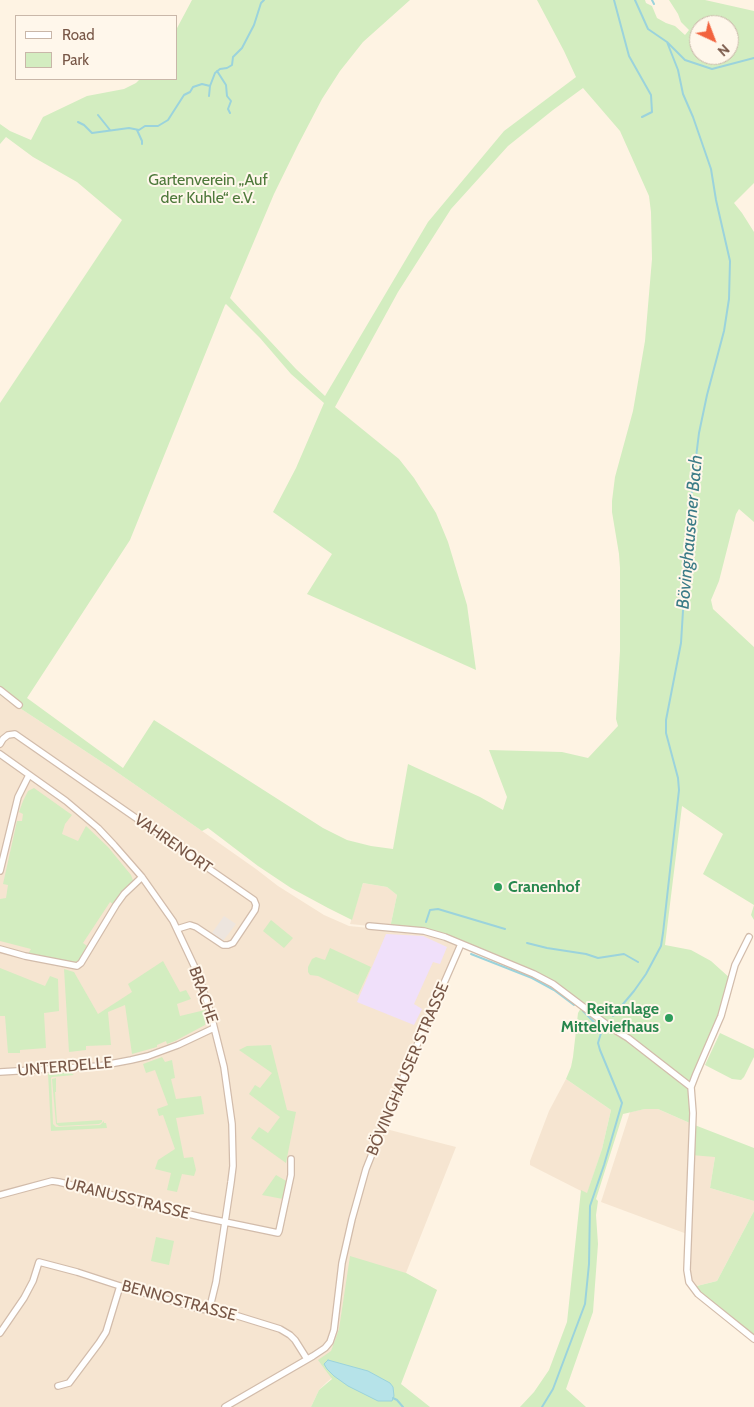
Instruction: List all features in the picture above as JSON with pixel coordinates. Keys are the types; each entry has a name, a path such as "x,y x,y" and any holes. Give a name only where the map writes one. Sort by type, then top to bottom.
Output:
{"street":[{"path":"0,690 19,705"},
{"name":"VAHRENORT","path":"0,744 8,735 15,734 254,900 256,905 255,910 232,943 228,945 222,944 190,925 177,929"},
{"name":"BRACHE","path":"0,754 66,801 98,828 142,877 177,929 198,974 210,1011 224,1067 232,1124 233,1166 226,1222 210,1311"},
{"path":"0,871 18,798 29,775"},
{"path":"0,949 77,966 81,963 124,894 142,877"},
{"path":"369,926 424,931 534,974 553,984 610,1028 628,1038 691,1087"},
{"path":"749,937 736,965 721,1016 691,1087 693,1113 687,1234 687,1276 698,1294 754,1339"},
{"name":"BÖVINGHAUSER STRASSE","path":"224,1407 325,1348 330,1342 334,1330 342,1263 355,1205 371,1155 461,944"},
{"name":"UNTERDELLE","path":"0,1072 99,1066 123,1062 148,1056 178,1045 214,1028"},
{"name":"URANUSSTRASSE","path":"0,1195 52,1181 278,1233 291,1175 291,1159"},
{"name":"BENNOSTRASSE","path":"0,1333 24,1298 39,1262 210,1311 225,1312 280,1329 290,1334 307,1359"},
{"path":"58,1386 69,1383 106,1332 120,1286"}],"shaded area":[{"path":"0,695 111,768 278,886 324,915 349,926 424,931 461,944 382,1128 456,1147 406,1273 437,1290 327,1382 319,1390 311,1407 0,1407"},
{"path":"363,883 387,887 397,895 390,928 350,924"},
{"path":"224,916 236,924 223,941 212,933"},
{"path":"386,934 423,936 447,947 440,964 433,962 414,1004 422,1009 414,1025 357,1002"},
{"path":"566,1079 611,1110 602,1149 587,1194 530,1165 549,1111"},
{"path":"658,1109 692,1124 715,1157 710,1188 754,1201 754,1211 717,1281 693,1287 689,1282 687,1234 601,1202 630,1112"}],"green space":[{"name":"Gartenverein „Auf der Kuhle“ e.V.","path":"192,0 410,0 363,42 340,71 322,99 274,194 230,298 296,369 325,396 428,222 504,131 576,77 537,0 645,0 646,3 652,6 657,18 675,26 685,35 689,30 681,22 669,0 705,0 754,11 754,183 734,203 754,232 754,522 739,509 736,514 719,581 711,600 713,609 754,647 754,905 703,874 723,834 682,806 665,945 691,950 711,961 731,979 729,989 691,1087 692,1124 658,1109 645,1109 623,1114 596,1199 598,1201 596,1215 598,1244 593,1312 566,1389 586,1407 520,1407 534,1392 549,1370 567,1322 581,1190 587,1193 602,1149 611,1110 566,1079 573,1057 578,1013 582,1006 553,984 445,937 390,928 397,895 387,887 363,883 352,920 328,908 291,888 258,866 208,828 202,831 0,695 0,403 122,220 77,182 33,157 6,137 0,144 0,124 10,131 31,140 43,117 87,96 124,89 139,80 178,80 178,26","holes":["583,88 620,131 649,196 652,259 645,341 633,411 615,477 612,501 620,568 620,651 616,719 618,726 588,758 562,752 489,750 507,797 503,810 480,797 408,764 393,849 347,840 323,828 154,720 123,768 27,698 130,540 226,304 260,338 291,374 324,403 296,468 273,512 332,554 307,594 476,670 467,605 448,542 436,513 414,478 399,459 335,407 398,292 451,209 508,146"]},
{"path":"34,788 72,815 65,824 62,834 78,841 86,826 108,847 131,875 134,883 120,894 113,904 110,902 83,943 87,946 80,960 73,963 28,954 31,949 0,941 0,899 6,898 8,885 3,884 17,821 22,821 23,814 19,812 28,791"},
{"path":"754,905 754,920 751,915"},
{"path":"271,920 293,938 284,948 263,931"},
{"path":"330,948 371,967 358,995 318,976 310,975 308,972 312,959 316,957 325,960"},
{"path":"163,961 180,992 186,990 191,999 177,1004 180,1016 205,1010 205,1025 175,1041 167,1044 166,1041 157,1045 157,1047 132,1054 125,1005 108,1012 111,1045 86,1046 86,1050 69,1052 64,969 74,972 98,1014 132,992 128,984"},
{"path":"0,968 45,986 50,976 58,979 59,1011 44,1013 46,1048 20,1050 20,1053 8,1053 5,1016 0,1016"},
{"path":"720,1033 754,1049 754,1057 741,1080 732,1079 705,1065"},
{"path":"271,1045 287,1110 296,1112 286,1163 251,1138 259,1127 268,1133 280,1117 249,1094 255,1085 260,1088 272,1073 239,1050 247,1046"},
{"path":"162,1057 165,1062 172,1060 175,1078 171,1079 176,1099 201,1096 204,1114 176,1118 184,1158 193,1157 196,1170 194,1176 182,1174 177,1192 167,1190 171,1173 155,1169 158,1160 175,1149 163,1115 159,1116 157,1109 168,1105 155,1070 146,1073 143,1064"},
{"path":"48,1073 71,1073 74,1075 51,1078 53,1124 56,1127 100,1125 104,1121 107,1128 51,1131"},
{"path":"56,1078 57,1123 102,1120 102,1122 99,1124 59,1126 56,1124 52,1079"},
{"path":"692,1124 754,1148 754,1201 710,1188 715,1157 691,1155"},
{"path":"276,1175 288,1182 283,1199 262,1195"},
{"path":"754,1211 754,1339 693,1287 717,1281"},
{"path":"156,1237 174,1241 169,1265 151,1261"},
{"path":"350,1256 406,1273 437,1290 401,1384 430,1407 311,1407 319,1390 332,1379 318,1360 331,1351 339,1329"}],"water":[{"path":"328,1360 368,1371 390,1383 393,1387 394,1396 392,1401 378,1401 348,1386 327,1369 324,1364"}],"waterway":[{"path":"78,122 92,133 129,128 139,130 145,126 158,126 168,120 184,95 190,92 193,87 202,84 210,86 215,73 232,65 233,57 242,48 264,0"},
{"path":"614,0 629,56 651,95 652,112 642,117"},
{"path":"635,0 648,29 667,42 685,60 712,69 754,58"},
{"path":"652,0 654,4"},
{"name":"Bövinghausener Bach","path":"613,1016 646,974 661,946 679,790 678,778 666,733 666,720 681,643 689,514 699,433 724,331 729,299 730,261 711,169 683,94 678,70 667,42"},
{"path":"217,71 226,85 227,96 231,101 228,109 230,113"},
{"path":"209,96 210,86"},
{"path":"98,115 110,130"},
{"path":"137,130 142,144"},
{"path":"426,922 430,910 438,909 505,929"},
{"path":"527,943 598,958 624,954 638,962"},
{"path":"471,954 532,978 554,990 574,1005"},
{"name":"Bövinghausener Bach","path":"542,1407 553,1389 585,1304 589,1264 590,1206 622,1103 600,1050 598,1043 601,1033 598,1033 594,1022 583,1011"},
{"name":"Bövinghausener Bach","path":"393,1398 403,1407"}],"place":[{"name":"Cranenhof","path":"498,887"},
{"name":"Reitanlage Mittelviefhaus","path":"669,1018"}]}
